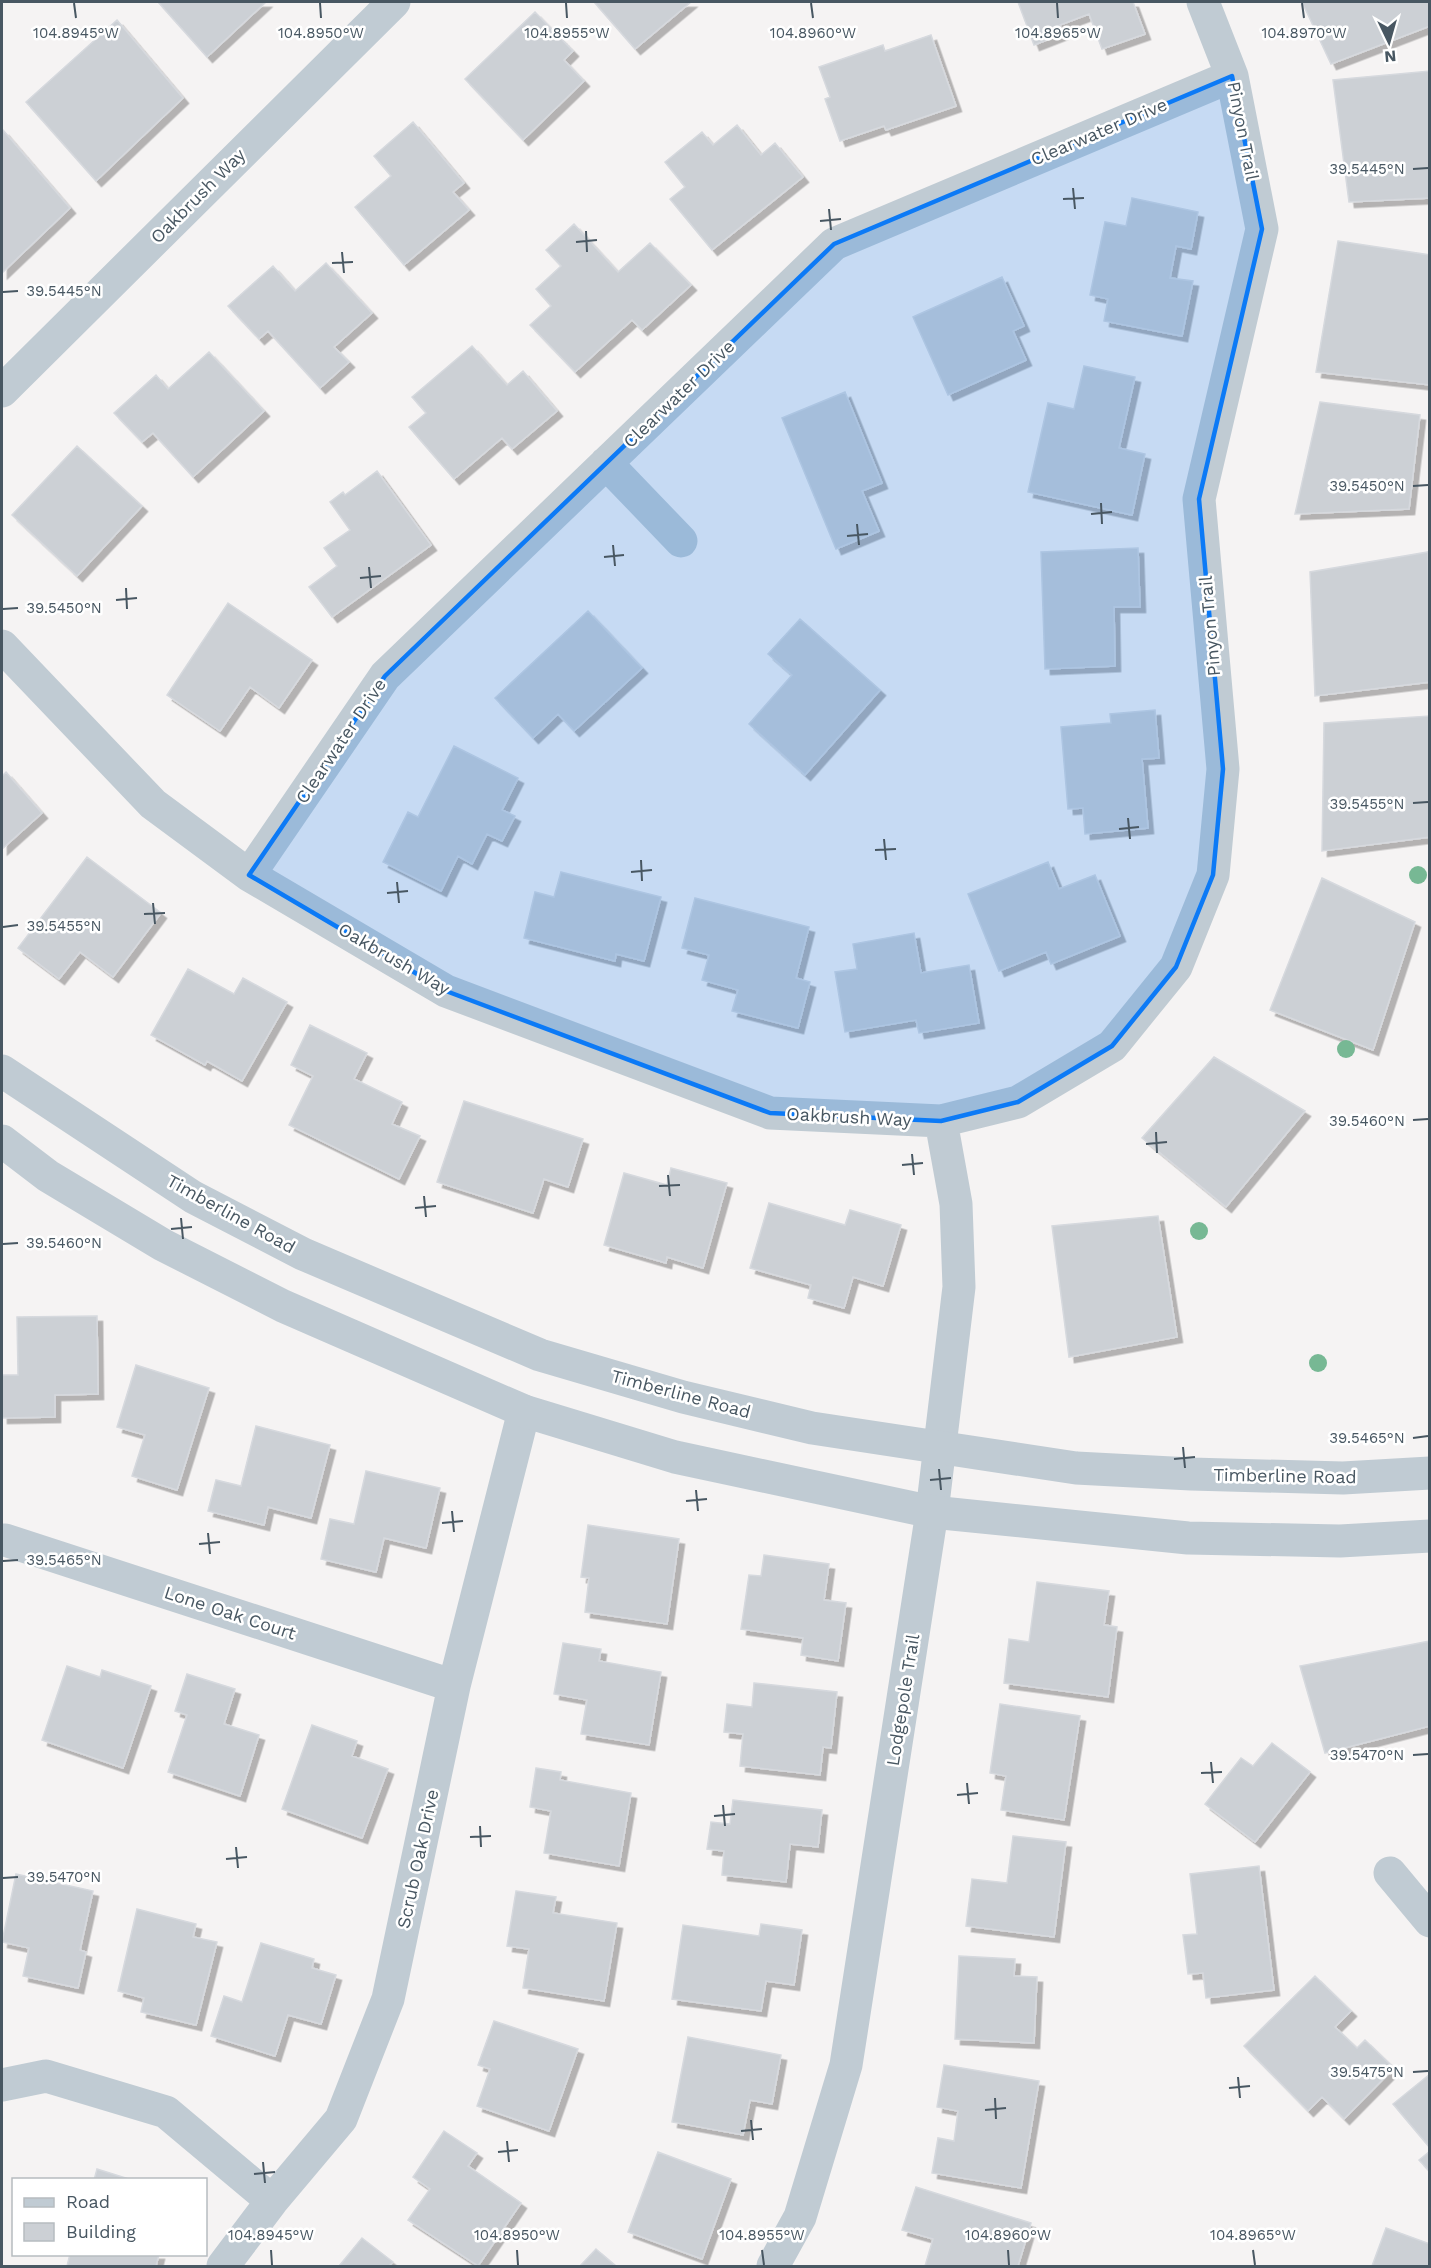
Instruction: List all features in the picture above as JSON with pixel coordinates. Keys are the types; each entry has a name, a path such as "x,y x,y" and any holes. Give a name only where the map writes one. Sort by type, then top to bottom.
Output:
{"street":[{"name":"Oakbrush Way","path":"2,391 394,2"},
{"name":"Pinyon Trail","path":"940,1121 1018,1102 1112,1046 1176,967 1213,875 1222,769 1199,499 1262,229 1232,75 1203,2"},
{"name":"Clearwater Drive","path":"249,875 385,676 834,244 1232,75"},
{"path":"606,463 681,541"},
{"name":"Oakbrush Way","path":"2,646 153,804 249,875 446,991 770,1113 940,1121"},
{"name":"Timberline Road","path":"2,1071 193,1197 303,1254 540,1355 683,1397 812,1428 1076,1468 1343,1478 1430,1473"},
{"name":"Lodgepole Trail","path":"773,2266 800,2217 846,2065 932,1512 959,1287 956,1204 940,1121"},
{"path":"2,1142 48,1176 164,1245 283,1306 524,1411 675,1457 932,1512 1188,1538 1340,1541 1430,1536"},
{"name":"Scrub Oak Drive","path":"223,2266 272,2200 341,2119 388,2000 454,1686 524,1411"},
{"name":"Lone Oak Court","path":"5,1540 454,1686"},
{"path":"1390,1873 1430,1921"},
{"path":"2,2085 46,2076 166,2112 272,2200"}],"highlighted area":[{"path":"1232,76 1262,229 1199,499 1223,769 1213,875 1176,967 1112,1046 1018,1102 941,1121 770,1113 446,991 249,875 385,676 834,244"}],"building":[{"path":"158,2 266,2 207,57"},
{"path":"594,2 691,2 635,49"},
{"path":"1018,2 1133,2 1145,34 1102,49 1089,14 1060,25 1062,34 1034,45"},
{"path":"1302,2 1430,2 1430,26 1331,64"},
{"path":"535,12 573,51 564,60 584,81 523,140 465,79"},
{"path":"117,20 183,98 96,181 26,102"},
{"path":"931,35 956,106 886,130 884,126 840,141 825,99 830,97 819,67 883,45 885,51"},
{"path":"1430,71 1430,198 1349,202 1333,80"},
{"path":"413,122 464,183 453,192 469,210 404,265 355,207 391,176 374,156"},
{"path":"737,125 761,155 775,143 803,177 712,250 670,199 685,187 665,162 702,132 713,145"},
{"path":"2,131 70,208 2,273"},
{"path":"1132,198 1198,212 1191,249 1176,246 1170,278 1193,281 1182,336 1104,321 1108,299 1090,295 1105,222 1126,226"},
{"path":"574,224 618,272 650,243 691,285 642,330 632,320 575,372 530,325 551,306 536,289 561,266 546,250"},
{"path":"1338,241 1430,255 1430,385 1316,372"},
{"path":"326,263 372,313 334,347 349,362 320,388 268,331 259,339 228,306 273,266 295,291"},
{"path":"1002,277 1024,326 1013,331 1026,360 948,395 913,317"},
{"path":"472,346 507,385 523,371 557,411 512,449 502,438 454,479 409,427 426,413 412,397"},
{"path":"209,352 264,411 193,477 153,433 142,442 114,413 156,375 168,389"},
{"path":"1084,366 1135,377 1119,448 1145,454 1132,515 1028,492 1048,403 1074,409"},
{"path":"845,392 882,483 862,491 879,531 836,549 782,418"},
{"path":"1320,402 1420,415 1409,509 1295,514"},
{"path":"77,446 142,506 77,576 12,515"},
{"path":"377,471 431,545 332,617 309,587 337,566 324,548 350,530 330,502 343,492 345,495"},
{"path":"1138,548 1140,607 1114,607 1115,666 1045,669 1041,552"},
{"path":"1428,552 1430,682 1315,696 1310,572"},
{"path":"228,603 312,660 279,708 250,687 220,731 167,695"},
{"path":"588,611 642,668 574,731 558,714 533,738 495,698"},
{"path":"800,619 880,690 805,775 749,724 792,675 768,654"},
{"path":"1155,710 1159,758 1142,759 1148,828 1085,834 1083,808 1068,809 1061,727 1111,723 1110,714"},
{"path":"1430,716 1430,837 1322,851 1324,723"},
{"path":"454,746 518,778 502,810 515,816 502,841 487,834 472,864 458,856 441,891 383,862 408,812 418,817"},
{"path":"6,772 42,813 2,849 2,776"},
{"path":"87,857 161,913 113,977 80,952 59,979 18,948"},
{"path":"1048,862 1059,889 1095,875 1120,936 1051,964 1046,952 999,971 968,894"},
{"path":"561,872 661,897 644,961 616,954 615,961 524,938 535,892 554,897"},
{"path":"1322,878 1415,922 1373,1050 1270,1010"},
{"path":"695,898 809,927 796,978 810,982 798,1028 732,1011 738,990 702,980 709,955 682,948"},
{"path":"914,933 921,973 969,965 979,1023 919,1033 916,1020 845,1032 835,972 857,969 853,944"},
{"path":"188,969 234,994 243,978 287,1002 242,1081 207,1061 205,1065 151,1035"},
{"path":"310,1025 367,1053 354,1079 402,1102 392,1124 420,1136 399,1179 289,1125 313,1076 291,1065"},
{"path":"1214,1057 1305,1111 1226,1207 1142,1138"},
{"path":"464,1101 583,1139 568,1187 544,1179 533,1213 437,1182"},
{"path":"671,1168 727,1183 703,1268 667,1257 666,1263 604,1245 624,1173 667,1185"},
{"path":"769,1203 845,1225 850,1210 901,1225 883,1286 853,1277 844,1308 808,1298 811,1285 750,1268"},
{"path":"1158,1216 1177,1337 1069,1357 1052,1226"},
{"path":"97,1316 98,1394 55,1395 55,1417 2,1418 2,1375 18,1375 17,1317"},
{"path":"136,1365 209,1388 177,1490 132,1476 145,1435 117,1427"},
{"path":"256,1426 330,1445 311,1518 268,1507 264,1525 208,1511 216,1480 241,1486"},
{"path":"366,1471 440,1488 426,1548 384,1538 376,1572 321,1559 330,1519 354,1524"},
{"path":"588,1525 679,1539 667,1624 585,1612 589,1578 581,1577"},
{"path":"764,1555 829,1564 824,1600 846,1603 838,1661 801,1655 803,1638 741,1629 749,1575 761,1576"},
{"path":"1037,1582 1109,1591 1104,1625 1117,1627 1108,1697 1004,1683 1009,1639 1029,1642"},
{"path":"1430,1641 1430,1726 1325,1753 1300,1666"},
{"path":"563,1643 601,1649 599,1661 661,1672 649,1745 581,1734 587,1700 554,1694"},
{"path":"67,1666 100,1677 102,1670 151,1686 123,1768 42,1740"},
{"path":"187,1674 235,1689 224,1724 259,1735 240,1796 168,1772 187,1715 175,1711"},
{"path":"754,1683 837,1692 831,1748 823,1747 820,1775 740,1766 743,1734 724,1732 727,1704 752,1707"},
{"path":"1000,1704 1080,1716 1064,1820 1001,1810 1006,1776 990,1773"},
{"path":"312,1725 357,1741 352,1756 388,1769 362,1838 282,1809"},
{"path":"1272,1743 1310,1772 1255,1842 1205,1804 1241,1758 1253,1766"},
{"path":"536,1768 561,1772 560,1780 631,1793 619,1866 544,1853 551,1811 530,1807"},
{"path":"733,1800 822,1810 818,1847 790,1844 786,1882 722,1875 724,1851 707,1849 711,1822 730,1824"},
{"path":"1013,1836 1066,1842 1054,1937 966,1926 972,1879 1007,1883"},
{"path":"1259,1866 1274,1990 1206,1998 1203,1973 1188,1974 1183,1935 1197,1934 1190,1874"},
{"path":"16,1874 93,1891 80,1950 86,1952 78,1988 23,1976 29,1948 2,1942"},
{"path":"516,1891 556,1897 553,1913 617,1923 604,2001 523,1988 529,1949 507,1946"},
{"path":"137,1909 196,1924 193,1937 217,1942 196,2025 141,2012 144,1998 118,1991"},
{"path":"761,1924 802,1930 794,1985 766,1981 761,2011 672,1999 683,1925 759,1936"},
{"path":"261,1943 314,1959 312,1968 336,1975 321,2024 288,2015 275,2056 211,2036 224,1996 242,2002"},
{"path":"959,1956 1015,1959 1014,1976 1037,1977 1034,2043 955,2039"},
{"path":"1315,1976 1351,2011 1335,2027 1357,2048 1365,2040 1394,2068 1344,2119 1322,2097 1308,2111 1244,2046"},
{"path":"494,2021 578,2049 549,2131 477,2106 490,2069 478,2065"},
{"path":"688,2037 781,2055 772,2104 750,2100 743,2135 672,2122"},
{"path":"944,2065 1039,2081 1021,2188 932,2173 938,2138 954,2141 958,2111 937,2107"},
{"path":"1430,2074 1430,2148 1393,2104"},
{"path":"444,2131 477,2153 468,2166 521,2203 478,2266 408,2220 430,2189 413,2177"},
{"path":"1430,2151 1430,2172 1419,2160"},
{"path":"658,2152 731,2179 702,2259 628,2232"},
{"path":"97,2169 126,2178 95,2178"},
{"path":"916,2187 1031,2223 1018,2266 925,2266 933,2239 902,2230"},
{"path":"1386,2228 1430,2244 1430,2266 1372,2266"},
{"path":"362,2238 393,2262 389,2266 339,2266"},
{"path":"596,2249 616,2266 580,2266"},
{"path":"70,2256 158,2256 156,2266 67,2266"}]}
